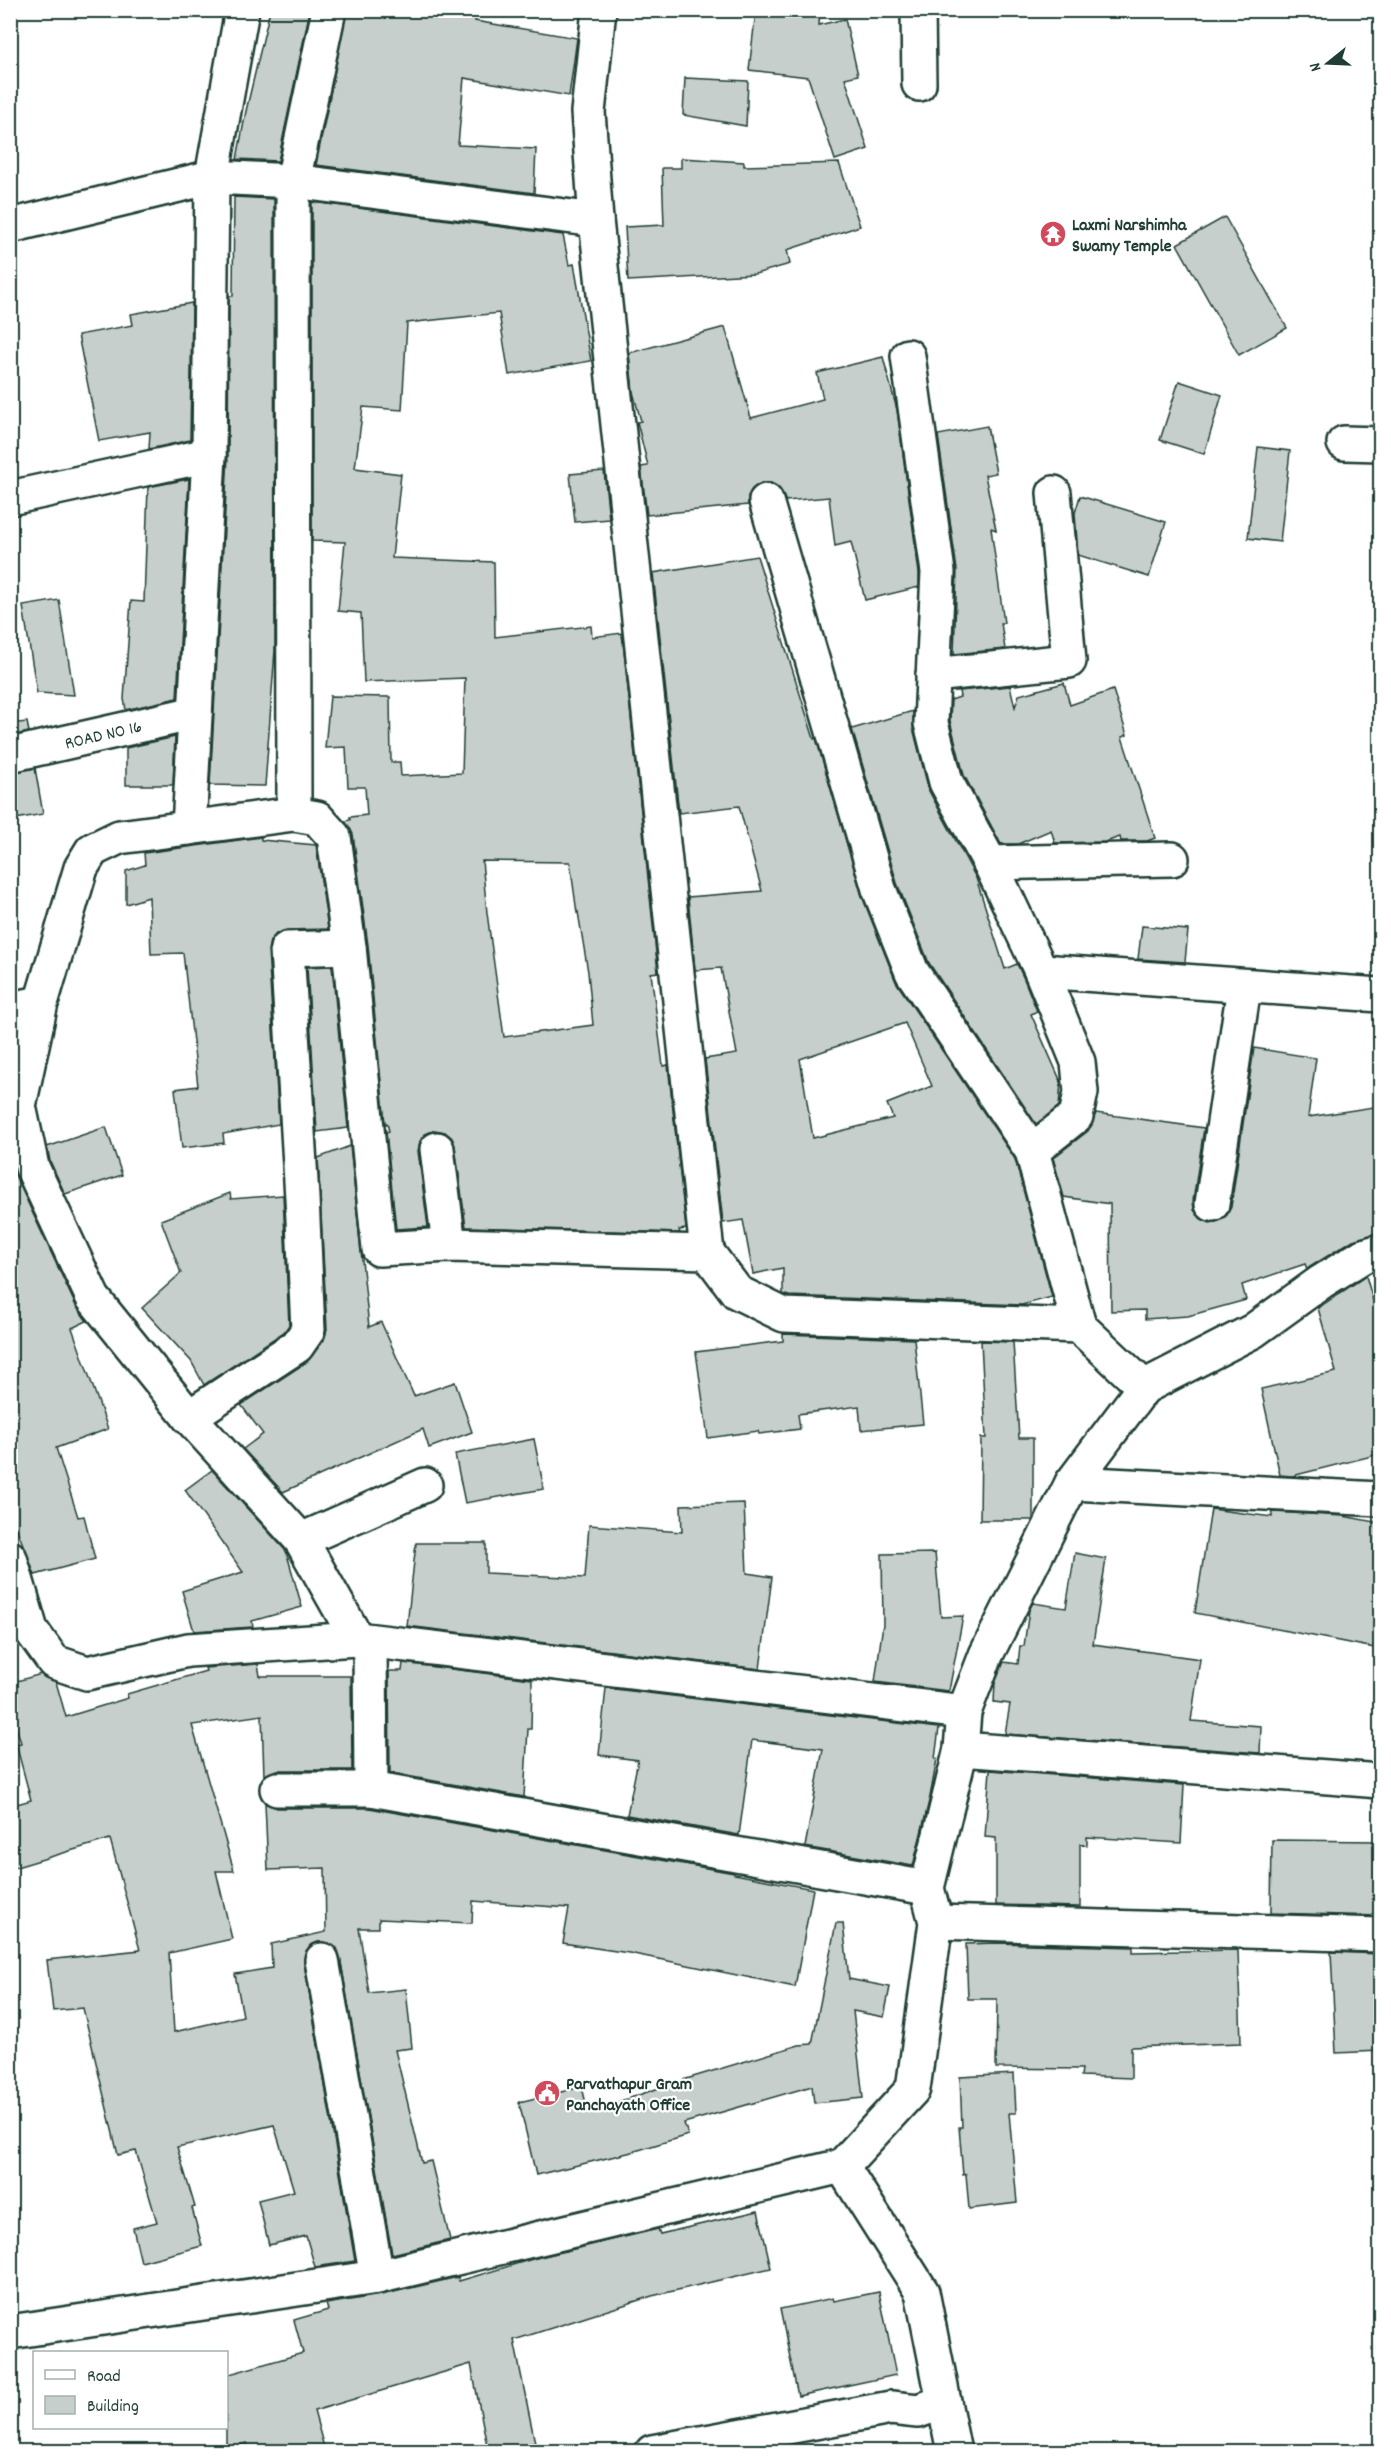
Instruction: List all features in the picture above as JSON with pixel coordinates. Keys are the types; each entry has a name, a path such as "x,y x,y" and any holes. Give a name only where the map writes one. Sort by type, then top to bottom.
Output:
{"street":[{"path":"189,828 209,455 212,177 242,10"},
{"path":"294,814 293,181 329,10"},
{"path":"599,10 588,112 596,220 707,1252 736,1292 784,1315 1079,1326"},
{"path":"918,10 919,84"},
{"path":"10,226 212,177 293,181 596,220"},
{"path":"908,356 938,572 931,723 946,782 990,863 1041,971 1078,1062 1081,1092 1076,1116 1032,1151"},
{"path":"1344,443 1380,444"},
{"path":"10,498 209,455"},
{"path":"933,675 1069,661 1054,494"},
{"path":"766,501 879,889 912,972 1032,1151 1079,1326 1144,1388"},
{"name":"ROAD NO 16","path":"10,755 195,713"},
{"path":"371,1789 363,1640 301,1540 189,1417 93,1298 32,1167 19,1106 26,1006 81,868 92,850 120,837 294,814 317,818 334,837 349,947 378,1249 449,1245 707,1252"},
{"path":"990,863 1172,859"},
{"path":"189,1417 297,1346 308,1329 287,949 349,947"},
{"path":"1041,971 1380,995"},
{"path":"1212,1204 1244,987"},
{"path":"437,1149 449,1245"},
{"path":"10,2332 377,2277 842,2166 913,2089 936,1922 927,1888 961,1749 964,1713 986,1655 1072,1483 1144,1388 1253,1331 1321,1281 1363,1256 1380,1251"},
{"path":"1072,1483 1380,1499"},
{"path":"301,1540 425,1485"},
{"path":"12,1564 31,1630 54,1662 87,1673 188,1650 363,1640 964,1713"},
{"path":"961,1749 1380,1781"},
{"path":"277,1789 371,1789 927,1888"},
{"path":"936,1922 1380,1935"},
{"path":"322,1960 377,2277"},
{"path":"842,2166 922,2292 954,2451"},
{"path":"652,2451 891,2408 918,2411 944,2402"}],"building":[{"path":"270,10 310,10 278,161 237,159 246,111"},
{"path":"347,10 476,10 475,21 577,38 569,96 464,78 458,145 536,149 534,193 316,165"},
{"path":"756,10 820,10 819,25 845,19 858,75 845,78 868,149 835,160 808,77 749,70"},
{"path":"685,78 748,81 746,126 683,115"},
{"path":"681,158 744,162 744,166 839,163 860,226 787,250 790,264 755,274 628,281 625,227 664,225 662,168 681,168"},
{"path":"234,197 274,199 275,650 265,786 210,785 228,456 229,296 233,296"},
{"path":"312,202 563,235 569,265 574,264 591,361 509,375 499,313 407,323 402,410 363,407 355,468 401,474 392,558 494,562 495,637 591,626 592,637 622,633 658,972 651,973 663,1066 668,1065 686,1229 679,1230 680,1233 466,1227 455,1146 452,1138 445,1132 435,1130 425,1134 420,1141 418,1151 428,1227 396,1229 386,1132 389,1131 387,1123 385,1124 368,945 353,834 345,821 350,820 350,817 367,815 365,787 348,787 346,747 325,748 330,696 390,697 391,762 400,762 401,776 462,773 465,678 364,682 361,613 338,611 345,542 312,541","holes":["482,861 570,862 588,972 593,1025 504,1037"]},
{"path":"1225,217 1287,328 1239,355 1177,244"},
{"path":"192,303 190,440 149,449 150,432 99,441 78,335 133,325 131,314"},
{"path":"725,327 751,418 823,399 817,373 883,357 897,410 919,587 865,600 851,542 835,546 829,497 786,501 778,487 771,483 761,483 752,489 748,496 748,505 647,515 641,467 648,466 637,422 641,421 633,392 629,353"},
{"path":"1179,381 1222,395 1204,454 1160,440"},
{"path":"987,426 996,473 985,475 996,530 991,528 1004,623 1001,623 1005,649 954,654 957,570 938,435"},
{"path":"1258,447 1290,451 1280,542 1248,538"},
{"path":"604,471 609,519 575,522 570,474"},
{"path":"189,479 177,698 126,710 124,699 131,601 144,602 148,487"},
{"path":"1080,496 1166,522 1149,577 1078,555 1075,513"},
{"path":"757,556 814,739 816,738 862,896 896,982 1015,1159 1052,1297 1022,1305 789,1296 783,1294 783,1268 753,1274 743,1220 723,1223 705,1059 737,1054 721,968 695,970 688,897 762,891 739,806 679,813 653,573","holes":["905,1023 932,1086 887,1104 893,1118 813,1138 800,1059"]},
{"path":"59,600 74,695 37,693 23,606"},
{"path":"1064,683 1070,705 1113,690 1127,735 1122,737 1155,838 1147,841 1121,841 1120,837 1105,842 1055,843 1051,830 1018,844 1001,844 964,775 950,721 951,700 960,697 959,691 1010,686 1015,707 1019,695"},
{"path":"913,711 913,728 929,791 976,878 1005,969 1017,964 1024,979 1037,1011 1031,1014 1061,1082 1059,1106 1036,1124 929,963 897,883 852,729"},
{"path":"27,722 29,732 10,736 10,724"},
{"path":"175,737 173,785 126,785 126,748"},
{"path":"35,768 43,814 10,820 10,773"},
{"path":"261,837 261,840 316,845 328,929 286,930 276,934 270,941 268,950 279,1124 223,1134 224,1143 182,1148 175,1089 198,1086 183,953 151,954 149,897 126,904 126,871 145,865 144,853"},
{"path":"1142,926 1188,930 1185,962 1138,959"},
{"path":"332,966 348,1128 317,1132 307,967"},
{"path":"1254,1048 1316,1058 1308,1117 1380,1106 1380,1233 1353,1240 1307,1269 1305,1264 1242,1285 1246,1300 1188,1316 1145,1319 1145,1310 1111,1311 1110,1204 1064,1197 1053,1158 1088,1131 1096,1113 1204,1128 1193,1201 1194,1210 1201,1219 1210,1223 1219,1221 1227,1215 1231,1207"},
{"path":"106,1127 122,1175 65,1194 50,1161 47,1147"},
{"path":"350,1146 369,1327 381,1322 414,1396 455,1382 472,1432 429,1448 423,1429 283,1492 243,1449 263,1434 241,1405 307,1362 324,1340 327,1329 318,1158"},
{"path":"10,1156 15,1175 76,1306 87,1321 72,1328 108,1429 56,1448 78,1517 84,1516 95,1559 35,1575 16,1527 10,1528"},
{"path":"230,1193 231,1199 283,1195 289,1325 284,1332 204,1385 191,1361 142,1308 181,1273 161,1220"},
{"path":"1366,1276 1380,1325 1380,1454 1292,1476 1280,1475 1261,1389 1336,1372 1318,1308"},
{"path":"783,1334 914,1339 923,1424 861,1430 859,1406 798,1414 800,1429 759,1434 758,1431 708,1438 696,1352 783,1341"},
{"path":"981,1341 1013,1342 1019,1438 1033,1438 1033,1520 980,1520 981,1438 986,1438"},
{"path":"534,1439 544,1489 465,1503 455,1454"},
{"path":"212,1470 286,1551 302,1607 252,1621 253,1627 194,1631 182,1591 243,1572 185,1490"},
{"path":"744,1503 747,1573 772,1577 760,1669 407,1626 416,1543 486,1543 486,1573 585,1578 589,1525 682,1532 681,1505"},
{"path":"1211,1509 1272,1517 1273,1512 1343,1516 1380,1523 1380,1649 1195,1613"},
{"path":"935,1553 941,1617 963,1616 949,1691 875,1682 883,1624 882,1554"},
{"path":"1075,1553 1106,1559 1093,1644 1200,1659 1191,1721 1261,1726 1260,1753 1005,1734 1010,1704 994,1702 995,1683 1004,1662 1018,1664 1020,1646 1024,1646 1029,1610 1033,1603 1066,1608"},
{"path":"403,1663 532,1679 531,1729 528,1729 524,1797 390,1773 389,1671 402,1671"},
{"path":"258,1664 260,1676 351,1676 352,1770 277,1770 264,1776 262,1715 192,1725 234,1871 216,1871 232,1939 169,1953 174,2032 243,2016 235,1974 272,1968 271,1944 326,1932 325,1868 268,1870 265,1803 277,1808 369,1808 813,1889 795,1987 629,1953 563,1943 569,1908 473,1901 472,1923 379,1919 379,1928 359,1928 369,1993 406,1989 412,2048 395,2050 422,2163 431,2161 450,2240 392,2254 340,1957 337,1948 329,1943 318,1942 310,1945 305,1953 304,1963 355,2261 315,2267 306,2236 269,2245 258,2200 294,2191 274,2125 177,2147 195,2207 192,2208 202,2246 141,2262 133,2228 157,2222 136,2151 118,2155 83,2008 53,2011 47,1960 140,1950 110,1839 10,1869 10,1806 31,1800 16,1744 21,1743 10,1706 10,1683 41,1674 56,1682 66,1717 128,1698 127,1694 206,1671 205,1668"},
{"path":"606,1688 939,1728 935,1759 937,1759 930,1797 913,1866 805,1847 823,1749 752,1740 739,1835 627,1815 638,1760 599,1755"},
{"path":"990,1770 1184,1785 1181,1843 1087,1837 1087,1845 1080,1844 1080,1907 996,1905 996,1838 985,1837"},
{"path":"1272,1840 1380,1841 1380,1916 1271,1913"},
{"path":"836,1923 843,1923 849,1979 890,1987 884,2017 853,2011 863,2098 814,2103 812,2086 684,2123 688,2135 632,2152 536,2175 519,2102 582,2087 588,2112 683,2080 799,2045 812,2044"},
{"path":"966,1944 1133,1947 1133,1952 1238,1950 1241,2043 1131,2047 1131,2078 1081,2076 1082,2069 996,2068 997,1999 968,1999"},
{"path":"1331,1952 1380,1954 1380,2051 1336,2053"},
{"path":"1014,2074 1016,2113 1009,2113 1017,2203 969,2209 966,2174 963,2175 959,2127 962,2127 960,2077"},
{"path":"758,2211 771,2268 652,2296 514,2340 535,2443 488,2451 471,2364 314,2411 325,2451 249,2451 247,2443 226,2449 228,2374 303,2353 294,2320 328,2310 326,2304 381,2295 458,2277 459,2281 536,2258 658,2229 660,2234"},
{"path":"879,2292 896,2375 798,2396 780,2309 833,2298 834,2301"}],"place":[{"name":"Laxmi Narshimha Swamy Temple","path":"1053,234"},
{"name":"Parvathapur Gram Panchayath Office","path":"547,2093"}]}
